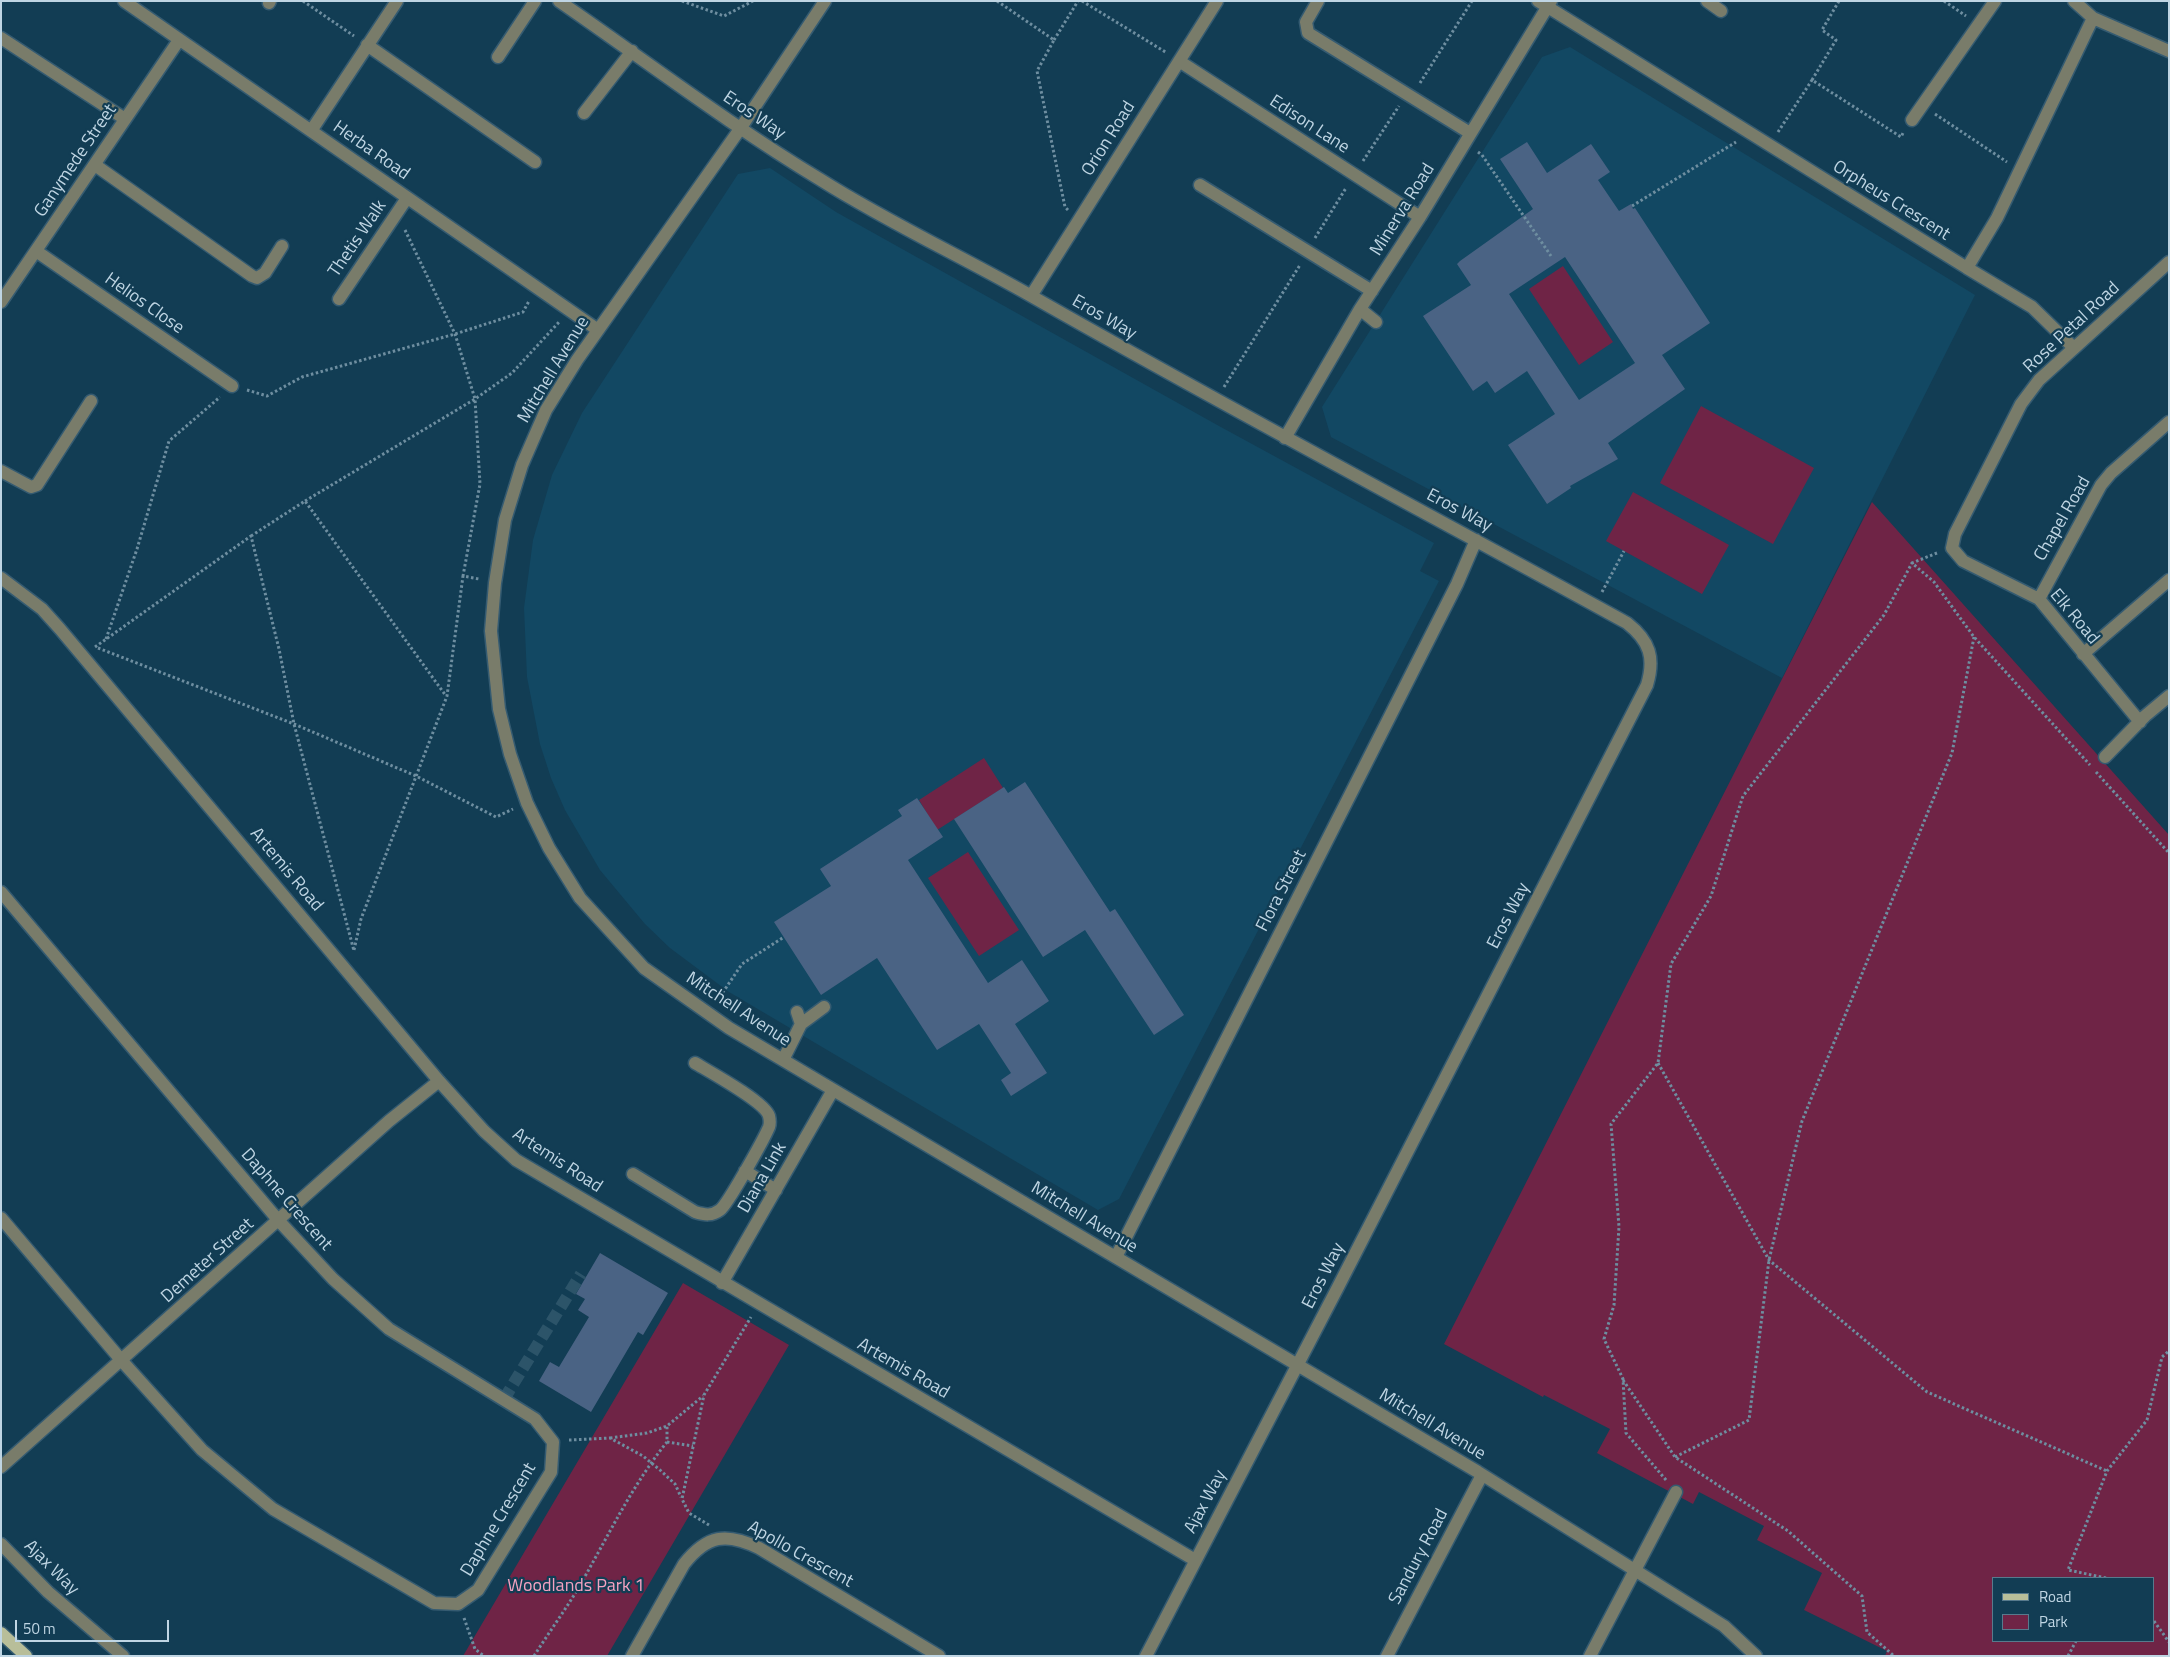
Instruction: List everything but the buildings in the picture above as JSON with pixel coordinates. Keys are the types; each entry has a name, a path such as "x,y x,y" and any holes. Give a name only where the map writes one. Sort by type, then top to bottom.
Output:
{"main road":[{"path":"1,1633 26,1656"}],"street":[{"name":"Herba Road","path":"124,1 598,330"},
{"path":"310,131 397,1"},
{"path":"498,57 536,1"},
{"name":"Eros Way","path":"559,1 740,129 848,197 1031,296 1284,438 1627,623 1642,636 1650,653 1651,664 1647,685 1298,1365"},
{"name":"Mitchell Avenue","path":"825,1 740,129 598,330 546,410 530,442 505,520 495,583 491,631 499,709 510,754 527,803 549,848 580,898 644,968 709,1014 782,1060 1482,1475 1724,1626 1756,1656"},
{"name":"Orion Road","path":"1031,296 1217,1"},
{"path":"1318,1 1306,22 1308,33 1411,97 1467,139"},
{"path":"1707,1 1721,11"},
{"path":"1912,120 1994,1"},
{"path":"2074,1 2093,18 2169,51"},
{"name":"Orpheus Crescent","path":"1546,3 1769,146 2032,307 2074,348"},
{"name":"Minerva Road","path":"1284,438 1360,309 1420,217 1467,139 1546,3"},
{"path":"1967,268 1997,218 2093,18"},
{"path":"1,38 125,119"},
{"name":"Ganymede Street","path":"1,302 180,40"},
{"path":"367,45 535,162"},
{"path":"584,113 632,52"},
{"name":"Edison Lane","path":"1179,60 1420,217"},
{"path":"95,165 252,276 257,278 265,273 282,246"},
{"path":"1200,185 1372,292"},
{"name":"Thetis Walk","path":"338,299 408,198"},
{"name":"Helios Close","path":"36,251 232,386"},
{"name":"Rose Petal Road","path":"1952,548 1955,534 2021,404 2039,380 2169,262"},
{"path":"1360,309 1376,322"},
{"path":"1,471 31,487 37,485 91,401"},
{"name":"Chapel Road","path":"2039,599 2101,485 2111,473 2169,422"},
{"name":"Flora Street","path":"1116,1257 1457,584 1476,540"},
{"name":"Elk Road","path":"1952,548 1963,561 2039,599 2140,722"},
{"name":"Artemis Road","path":"1,578 42,609 60,629 439,1081 484,1131 516,1160 1195,1560"},
{"path":"2083,654 2169,580"},
{"path":"2105,757 2169,696"},
{"name":"Daphne Crescent","path":"1,892 279,1221 333,1280 389,1329 535,1419 553,1442 552,1472 478,1590 458,1604 434,1603 273,1509 202,1450 122,1361 1,1218"},
{"path":"782,1060 799,1018 824,1007"},
{"path":"632,1174 695,1212 705,1215 714,1214 723,1208 744,1171 770,1125 769,1116 764,1108 753,1099 695,1063"},
{"name":"Demeter Street","path":"1,1467 389,1121 439,1081"},
{"name":"Diana Link","path":"722,1282 833,1090"},
{"path":"744,1171 776,1190"},
{"name":"Ajax Way","path":"1146,1656 1298,1365"},
{"name":"Sandury Road","path":"1386,1656 1482,1475"},
{"path":"1590,1656 1676,1492"},
{"name":"Apollo Crescent","path":"632,1656 684,1564 693,1553 716,1539 731,1538 759,1548 939,1656"},
{"name":"Ajax Way","path":"1,1544 48,1592 123,1656"}],"path":[{"path":"303,1 367,45"},
{"path":"682,1 724,16 753,1"},
{"path":"998,1 1054,40"},
{"path":"1078,1 1037,71 1065,207 1080,220"},
{"path":"1082,1 1179,60"},
{"path":"1216,400 1295,277 1307,251 1354,175 1398,107 1411,97 1472,1"},
{"path":"1769,146 1836,40 1822,30 1839,1"},
{"path":"1944,1 1979,24"},
{"path":"1812,80 1901,137 1912,120"},
{"path":"1922,106 2020,170"},
{"path":"1632,206 1749,133"},
{"path":"1467,139 1482,155 1550,256"},
{"path":"251,536 279,649 294,724 354,951 361,920 447,696 463,576 480,484 474,399 455,334 403,226 394,216"},
{"path":"106,639 137,550 168,441 232,386 267,396 302,376 455,334 523,312 536,287"},
{"path":"527,803 496,817 416,776 294,724 95,647 251,536 305,501 474,399 512,373 570,311"},
{"path":"305,501 447,696"},
{"path":"1894,1656 1868,1632 1862,1596 1788,1531 1674,1457 1623,1379 1604,1338 1614,1306 1619,1227 1612,1124 1658,1063 1671,964 1712,896 1742,796 1884,614 1912,563 1952,548"},
{"path":"1594,605 1624,551"},
{"path":"1912,563 1934,582 1974,637 2169,853"},
{"path":"463,576 495,583"},
{"path":"1674,1457 1749,1420 1769,1260 1802,1120 1952,752 1974,637"},
{"path":"709,1014 742,964 784,937"},
{"path":"1658,1063 1769,1260 1927,1392 2107,1471"},
{"path":"682,1499 704,1395 749,1320"},
{"path":"2101,1577 2068,1570 2107,1471 2147,1420 2162,1357 2169,1351"},
{"path":"1623,1379 1626,1433 1676,1492"},
{"path":"553,1442 647,1434 667,1426 704,1395"},
{"path":"534,1656 576,1592 651,1463 667,1442 667,1426"},
{"path":"610,1438 651,1463 675,1484 689,1513 716,1529"},
{"path":"667,1442 693,1446"},
{"path":"2155,1622 2169,1642"},
{"path":"471,1636 476,1648 484,1656"},
{"path":"2068,1656 2075,1642"},
{"path":"475,1656 476,1648"}],"shaded area":[{"path":"1570,47 1975,295 1782,678 1331,437 1322,407 1542,57"},
{"path":"770,168 836,212 1219,426 1434,543 1420,571 1439,581 1119,1199 1098,1210 729,992 670,948 645,924 600,870 565,810 551,778 540,744 527,677 524,608 533,540 552,475 582,413 738,174"}],"green space":[{"path":"1563,266 1613,342 1579,365 1529,289"},
{"path":"1701,406 1814,468 1773,544 1660,483"},
{"path":"1633,492 1729,545 1702,594 1606,541"},
{"path":"1872,502 2169,835 2169,1656 1885,1656 1887,1651 1804,1610 1822,1573 1757,1540 1764,1526 1699,1492 1693,1504 1597,1453 1610,1429 1544,1395 1543,1397 1444,1344"},
{"path":"984,758 1003,788 937,830 919,800"},
{"path":"968,852 1019,930 979,956 928,878"},
{"name":"Woodlands Park 1","path":"683,1283 789,1345 607,1656 463,1656"}],"tunnel":[{"path":"504,1399 581,1274"}]}
